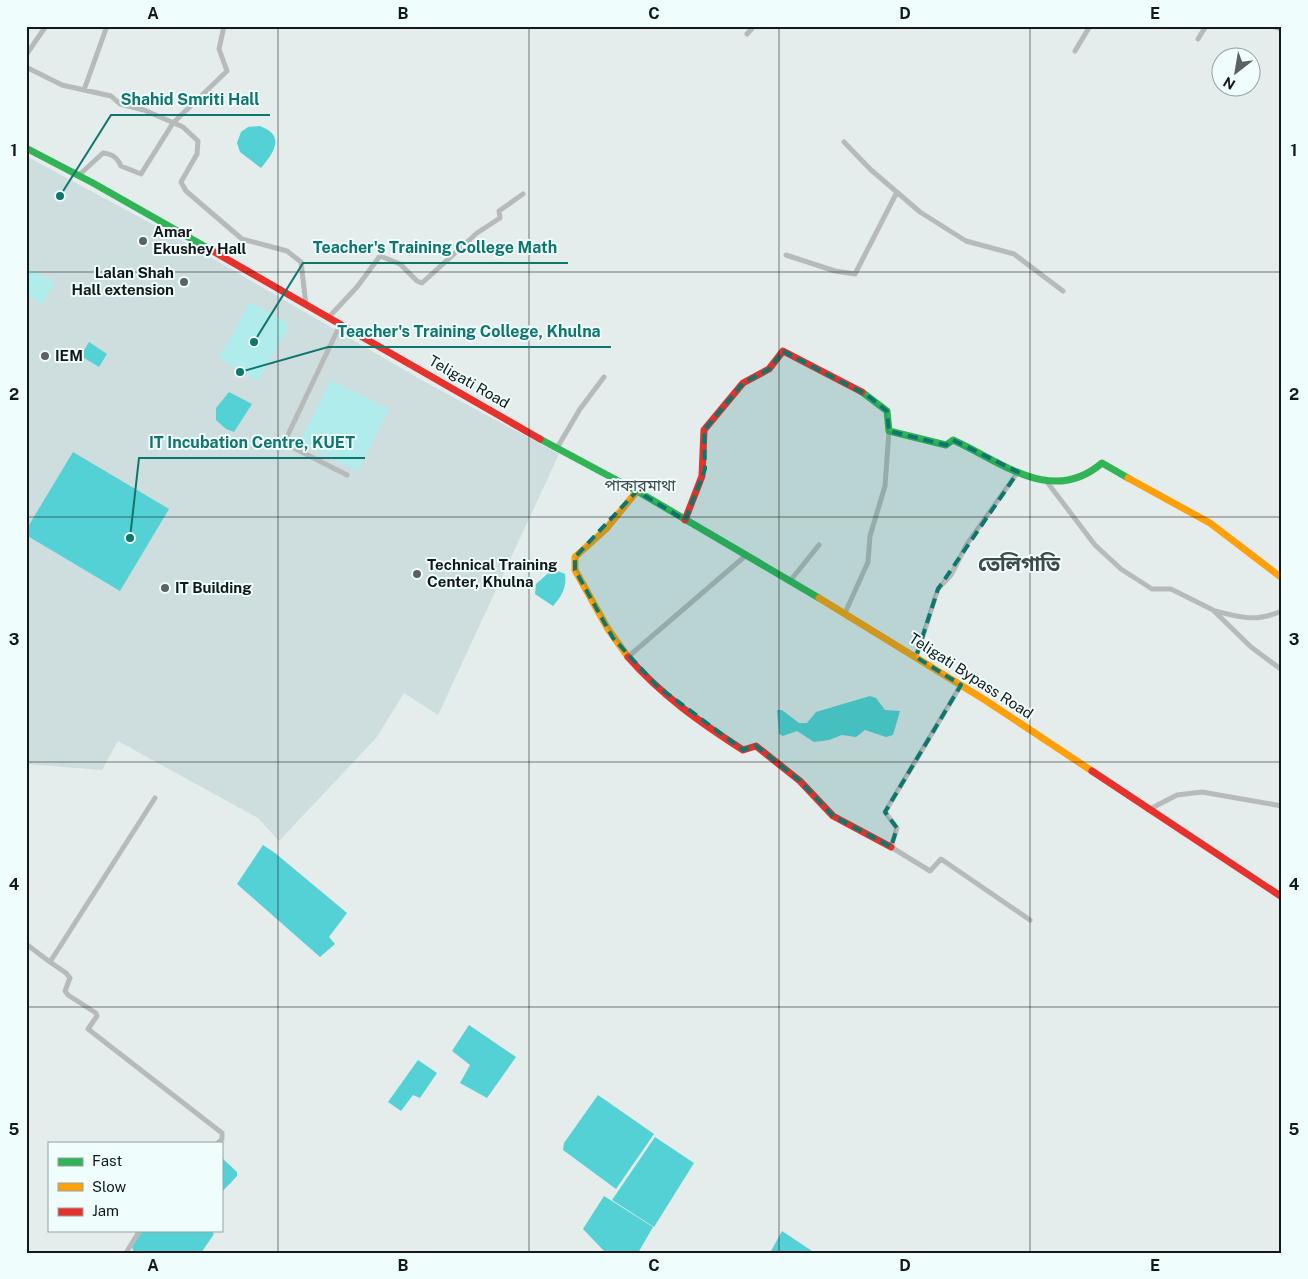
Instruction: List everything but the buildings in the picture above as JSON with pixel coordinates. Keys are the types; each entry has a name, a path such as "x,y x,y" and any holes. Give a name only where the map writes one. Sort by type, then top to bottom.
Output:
{"main road":[{"name":"Teligati Road","path":"26,148 557,448 637,491"},
{"path":"685,520 698,494 705,470 704,430 743,384 769,369 783,351 868,395 887,411 888,431 946,445 953,440 1018,472 1047,482 1066,482 1084,477 1102,463 1134,479 1210,523 1282,578"},
{"path":"637,491 606,529 575,557 574,570 613,638 657,686 720,736 743,750 756,746 800,781 833,816 891,847"},
{"name":"Teligati Bypass Road","path":"637,491 845,613 961,685 1282,897"}],"street":[{"path":"26,55 46,26"},
{"path":"84,90 107,26"},
{"path":"78,176 103,153 110,154 118,159 120,166 141,174 173,123 227,71 219,49 224,26"},
{"path":"747,34 754,26"},
{"path":"1075,51 1090,26"},
{"path":"1198,39 1206,26"},
{"path":"1271,26 1282,29"},
{"path":"26,67 62,85 111,96 120,104 144,110 183,127 198,141 197,154 181,182 186,191 242,239 286,251 301,262 306,305"},
{"path":"844,142 896,192 920,212 966,241 1014,254 1063,291"},
{"path":"786,255 835,271 855,274 896,192"},
{"path":"328,318 356,287 380,256 400,264 417,282 422,282 477,233 500,218 498,211 523,194"},
{"path":"340,325 284,443 346,475"},
{"path":"557,448 580,409 604,377"},
{"path":"845,613 868,562 870,536 885,486 888,431"},
{"path":"916,657 938,589 952,575 967,544 1018,472"},
{"path":"1047,482 1095,545 1121,569 1152,588 1171,590 1213,610 1242,619 1265,618 1282,611"},
{"path":"790,581 819,545"},
{"path":"629,656 744,557"},
{"path":"1213,610 1251,647 1282,670"},
{"path":"961,685 885,812 897,828 891,847 930,871 942,859 1030,920"},
{"path":"1148,810 1177,795 1202,792 1282,806"},
{"path":"50,962 155,798"},
{"path":"26,944 66,973 70,978 65,991 96,1013 97,1016 88,1029 222,1133 222,1139 219,1142"},
{"path":"126,1253 139,1232"}],"highlighted area":[{"path":"783,351 867,395 887,411 889,431 946,445 953,440 1018,472 938,589 916,657 961,685 885,812 897,828 891,847 833,816 800,781 756,746 743,750 657,686 613,638 575,570 575,557 637,491 685,520 705,469 704,430 743,383 769,369"}],"shaded area":[{"path":"26,156 167,232 425,382 559,454 438,715 404,693 376,738 279,841 258,818 118,741 102,770 26,764"},
{"path":"26,266 55,283 42,304 26,294"},
{"path":"250,302 290,325 258,381 219,358"},
{"path":"331,380 389,409 358,471 300,442"}],"water":[{"path":"260,126 268,130 275,139 273,150 261,168 240,152 237,143 241,132 248,127"},
{"path":"89,342 107,354 99,367 81,356"},
{"path":"229,392 252,404 234,432 226,429 216,420 216,408"},
{"path":"73,452 169,509 120,591 26,535 26,530"},
{"path":"553,569 565,574 565,583 559,599 553,606 535,594 536,584"},
{"path":"870,696 876,698 885,710 900,711 893,735 886,737 865,730 856,737 842,735 829,740 814,742 797,731 783,736 779,734 777,710 782,710 799,723 807,723 816,712"},
{"path":"263,845 347,913 329,937 335,944 320,957 237,884"},
{"path":"469,1025 516,1057 487,1098 460,1083 470,1065 452,1051"},
{"path":"418,1060 437,1073 420,1098 413,1095 401,1111 388,1102"},
{"path":"598,1095 654,1134 616,1189 563,1150 564,1143"},
{"path":"655,1137 694,1163 654,1227 612,1200"},
{"path":"222,1158 237,1172 237,1176 222,1192"},
{"path":"604,1196 653,1227 638,1253 606,1253 583,1229"},
{"path":"782,1231 815,1253 770,1253"},
{"path":"142,1232 212,1232 214,1234 201,1253 134,1253 132,1247"}],"traffic: fast":[{"path":"26,148 93,183 211,250"},
{"path":"862,392 887,411 889,431 946,445 953,440 1027,476 1065,481 1083,475 1102,463 1128,478"},
{"path":"540,439 637,491 819,598"}],"traffic: slow":[{"path":"1128,478 1210,523 1282,578"},
{"path":"628,657 608,629 575,570 575,557 606,529 637,491"},
{"path":"819,598 985,700 1092,771"}],"traffic: jam":[{"path":"211,250 540,439"},
{"path":"685,520 702,476 704,430 743,383 769,369 783,351 862,392"},
{"path":"628,657 654,684 697,719 743,750 756,746 800,781 833,816 891,847"},
{"path":"1092,771 1282,897"}],"place":[{"name":"Shahid Smriti Hall","path":"60,196"},
{"name":"Amar Ekushey Hall","path":"143,241"},
{"name":"Lalan Shah Hall extension","path":"184,282"},
{"name":"Teacher's Training College Math","path":"254,342"},
{"name":"IEM","path":"45,356"},
{"name":"Teacher's Training College, Khulna","path":"240,372"},
{"name":"IT Incubation Centre, KUET","path":"130,538"},
{"name":"Technical Training Center, Khulna","path":"417,574"},
{"name":"IT Building","path":"165,588"}],"district":[{"name":"পাকারমাথা","path":"640,485"},
{"name":"তেলিগাতি","path":"1019,564"}]}
